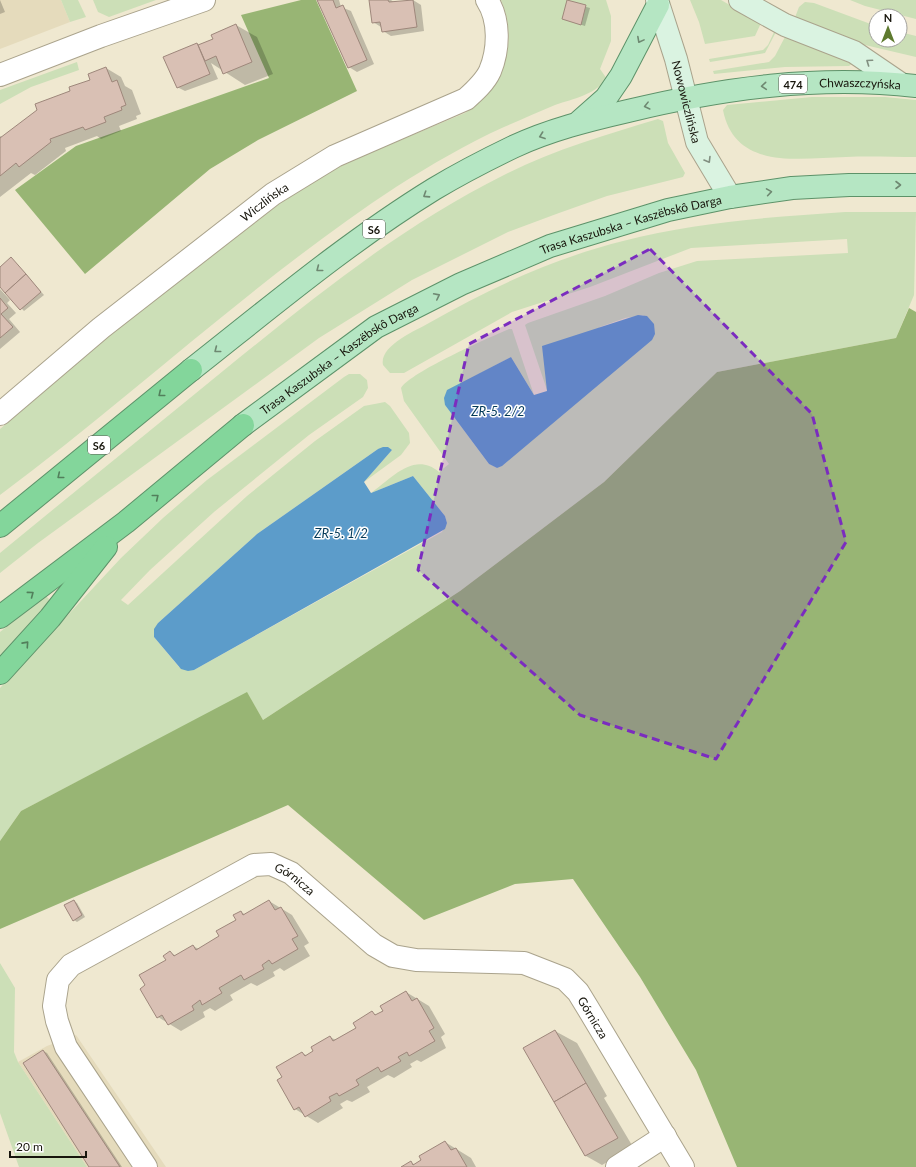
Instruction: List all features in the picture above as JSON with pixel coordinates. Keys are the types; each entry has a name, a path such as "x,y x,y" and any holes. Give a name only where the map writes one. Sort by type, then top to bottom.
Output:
{"highway":[{"name":"S6","path":"2,523 191,370"},
{"name":"Trasa Kaszubska – Kaszëbskô Darga","path":"0,617 126,522 243,425"},
{"path":"0,673 50,618 126,522"}],"main road":[{"path":"740,0 792,28 854,52 908,85"},
{"path":"578,123 606,98 621,76 658,3"},
{"name":"Nowowiczlińska","path":"658,3 698,142 730,197"},
{"name":"Chwaszczyńska","path":"685,97 733,89 785,84 834,82 908,85"},
{"name":"S6","path":"191,370 355,241 435,189 513,147 578,123 685,97"},
{"path":"730,197 792,188 849,185 916,185"},
{"name":"Trasa Kaszubska – Kaszëbskô Darga","path":"243,425 376,327 461,284 550,246 668,210 730,197"}],"street":[{"path":"0,75 101,36 204,0"},
{"name":"Wiczlińska","path":"0,414 101,328 273,194 335,156 466,100 479,87 490,72 498,41 492,8 487,0"},
{"name":"Górnicza","path":"146,1167 66,1047 57,1021 54,1006 58,980 71,965 254,865 271,864 291,873 374,945 393,956 416,960 524,963 565,979 581,998 684,1167"},
{"path":"617,1167 665,1136"}],"highlighted area":[{"path":"650,249 812,414 846,542 716,759 580,715 418,570 469,344"}],"shaded area":[{"path":"0,0 61,0 70,22 0,49"},
{"path":"76,1035 166,1167 87,1167 18,1062 47,1046"}],"green space":[{"path":"61,0 78,0 86,17 70,22"},
{"path":"93,0 156,0 109,17 98,12"},
{"path":"301,0 316,0 357,91 258,140 210,169 85,274 15,190 76,146 269,78 241,15"},
{"path":"501,0 606,0 611,16 611,41 600,69 607,79 589,93 555,105 476,140 396,187 294,260 99,418 0,495 0,429 118,328 291,195 337,168 465,113 478,103 490,91 498,78 508,48 506,16"},
{"path":"690,0 721,0 761,23 755,36 705,44 699,22"},
{"path":"850,0 916,0 916,19 908,17 908,8 873,8"},
{"path":"805,2 814,3 868,23 868,46 848,41 794,20 799,7"},
{"path":"775,30 777,30 765,53 710,62 709,59 763,50 768,45"},
{"path":"908,34 916,36 916,57 878,48 908,48"},
{"path":"786,35 853,63 849,66 785,67 714,74 713,71 769,62 775,56"},
{"path":"77,62 79,70 31,87 0,104 0,90"},
{"path":"812,97 885,97 916,100 916,157 790,159 772,157 755,152 741,143 730,130 723,110 727,105"},
{"path":"658,119 663,121 668,143 685,173 683,177 607,196 508,232 412,280 319,338 38,543 0,573 0,553 290,317 393,240 466,195 523,166 580,144"},
{"path":"845,212 916,212 914,295 896,338 717,372 604,482 460,591 263,720 247,693 21,811 0,841 0,688 121,558 163,518 207,480 344,377 349,374 360,374 367,380 368,388 363,397 309,435 214,512 150,570 121,600 128,605 247,496 315,441 364,406 385,402 390,406 409,433 410,443 401,455 364,482 392,450 378,449 257,534 158,623 154,637 179,667 194,670 442,532 447,523 445,516 413,476 371,493 395,474 412,465 421,464 430,466 439,472 449,464 404,401 401,388 419,373 468,347 512,329 534,395 511,357 447,391 445,405 489,464 497,468 644,315 625,318 600,327 547,390 525,325 528,323 605,296 659,273 697,261 848,253 847,239 691,248 590,287 512,312 404,373 390,373 383,365 383,358 392,345 399,340 452,310 499,286 548,265 598,248 678,229 761,218"},
{"path":"909,308 916,312 916,1167 737,1167 696,1070 640,977 573,879 515,884 424,920 288,805 0,929 0,841 21,811 247,692 263,720 460,591 604,482 717,372 896,338"},
{"path":"46,596 49,599 48,603 0,656 0,632"},
{"path":"0,963 15,988 14,1052 18,1062 87,1167 19,1167 0,1113"}],"water":[{"name":"ZR-5. 2/2","path":"638,315 647,316 654,324 655,334 652,340 502,466 497,468 489,464 445,405 444,398 447,390 511,357 534,395 547,391 542,346"},
{"name":"ZR-5. 1/2","path":"383,447 388,447 392,450 364,482 371,493 413,476 445,516 447,523 445,529 194,670 188,671 181,669 154,637 154,629 158,623 257,534"}],"building":[{"path":"317,0 333,0 336,8 343,5 367,60 348,68"},
{"path":"369,0 388,0 389,2 413,0 417,27 382,32 380,22 372,23"},
{"path":"567,0 586,5 581,25 562,19"},
{"path":"236,24 252,62 223,74 216,56 205,61 198,45 213,39 211,35"},
{"path":"197,43 210,74 177,88 163,57"},
{"path":"106,67 112,82 117,80 126,105 121,107 122,110 104,117 106,122 85,130 83,127 50,139 51,142 19,167 16,163 0,176 0,138 37,110 35,104 70,91 69,87 90,80 88,74"},
{"path":"11,257 26,274 5,293 0,287 0,267"},
{"path":"26,274 41,292 20,310 5,293"},
{"path":"0,298 8,308 1,314 13,327 0,338"},
{"path":"74,900 82,915 73,921 64,905"},
{"path":"269,900 275,910 281,907 298,936 292,939 298,949 272,964 269,960 262,965 264,969 244,980 241,975 219,988 222,993 202,1005 200,1000 192,1006 194,1010 168,1025 162,1015 157,1018 140,989 145,985 139,975 166,960 163,956 170,951 174,956 193,945 196,950 219,936 216,931 236,920 233,915 241,911 243,915"},
{"path":"406,991 412,1001 417,998 434,1028 429,1031 435,1041 409,1056 407,1052 398,1057 401,1061 381,1072 378,1067 356,1080 359,1085 339,1096 337,1093 329,1097 331,1101 305,1117 299,1107 294,1110 277,1080 282,1077 276,1067 302,1052 305,1056 313,1051 311,1047 330,1036 333,1041 356,1028 353,1023 372,1011 375,1015 383,1011 380,1006"},
{"path":"555,1030 586,1083 554,1102 523,1048"},
{"path":"43,1050 120,1167 89,1167 23,1063"},
{"path":"586,1083 618,1138 585,1156 554,1102"},
{"path":"445,1141 451,1150 456,1148 467,1167 401,1167 411,1161 413,1165 421,1160 419,1156"}]}
